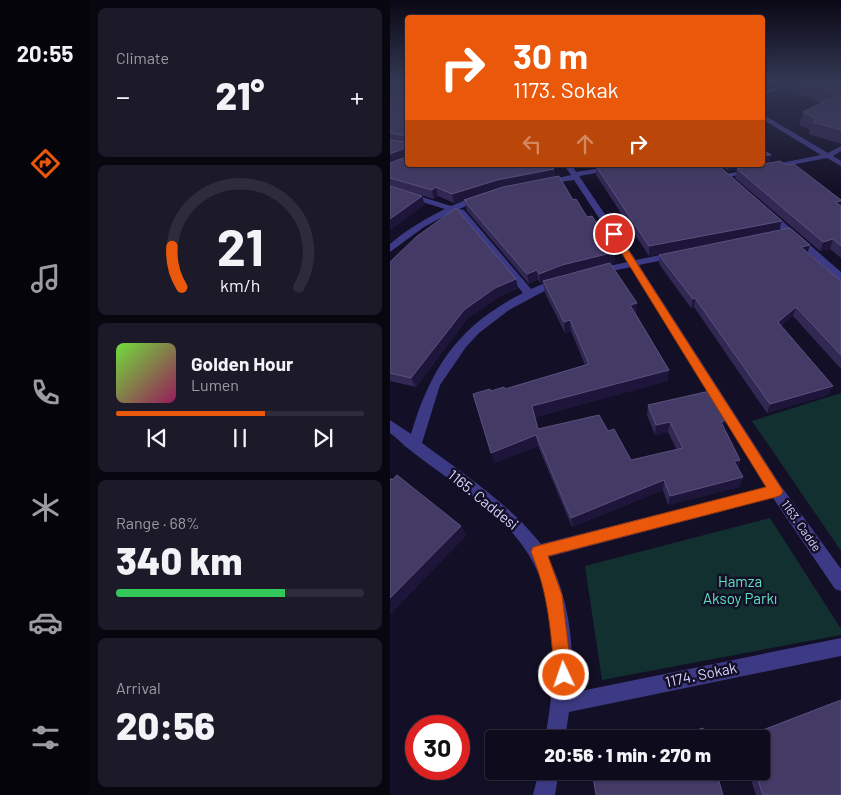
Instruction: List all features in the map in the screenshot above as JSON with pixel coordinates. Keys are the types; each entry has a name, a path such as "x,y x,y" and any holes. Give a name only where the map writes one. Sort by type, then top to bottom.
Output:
{"street":[{"path":"765,118 841,164"},
{"path":"726,177 828,156 841,148"},
{"path":"538,184 573,172 618,167"},
{"name":"1163. Cadde","path":"573,172 633,263 776,491 841,584"},
{"path":"390,189 460,212 529,292"},
{"path":"390,249 420,227 451,208 487,195"},
{"path":"761,207 785,233 841,277"},
{"path":"586,274 682,254"},
{"path":"414,446 438,378 469,337 496,312 529,292 567,278"},
{"name":"1165. Caddesi","path":"390,425 414,446 502,513 538,552 547,571 559,623 564,675 562,704 557,730"},
{"path":"538,552 776,491"},
{"name":"1174. Sokak","path":"562,704 841,647"},
{"path":"544,795 547,780"}],"green space":[{"path":"841,393 841,551 752,421"},
{"name":"Hamza Aksoy Parkı","path":"770,518 841,629 841,635 602,680 585,566"}],"building":[{"path":"390,118 405,118 405,136 390,133"},
{"path":"814,118 841,118 841,130 813,122 816,119"},
{"path":"390,140 405,142 405,148 390,154"},
{"path":"405,157 405,167 553,167 554,169 497,180 452,194 436,187 432,190 390,178 390,163"},
{"path":"780,161 786,165 794,164 841,200 835,202 841,206 841,246 833,239 823,242 737,169 765,167 765,164"},
{"path":"597,167 720,167 782,221 649,246"},
{"path":"559,176 573,200 576,199 587,217 592,216 615,252 562,265 539,274 537,270 527,274 465,202 467,201 464,200 503,187"},
{"path":"390,186 422,196 390,219"},
{"path":"456,208 516,279 495,288 464,310 411,378 390,373 390,262 416,237"},
{"path":"790,228 810,245 801,247 841,281 841,355 796,307 778,322 833,386 770,404 695,298 693,299 659,255"},
{"path":"610,263 637,303 630,305 669,370 532,406 538,429 599,415 608,431 614,429 631,460 683,448 670,422 656,425 648,405 710,391 726,420 721,422 740,460 734,461 743,477 670,496 664,480 571,518 536,435 491,453 473,394 490,389 491,391 504,387 505,389 589,364 570,320 564,322 543,281"},
{"path":"397,475 461,526 390,598 390,478 392,480"},
{"path":"841,700 841,795 763,795 758,780 770,780 770,730 763,730"},
{"path":"594,780 719,780 723,795 596,795"}],"route":[{"path":"564,675 554,595 547,571 538,552 776,491 614,234"}]}
